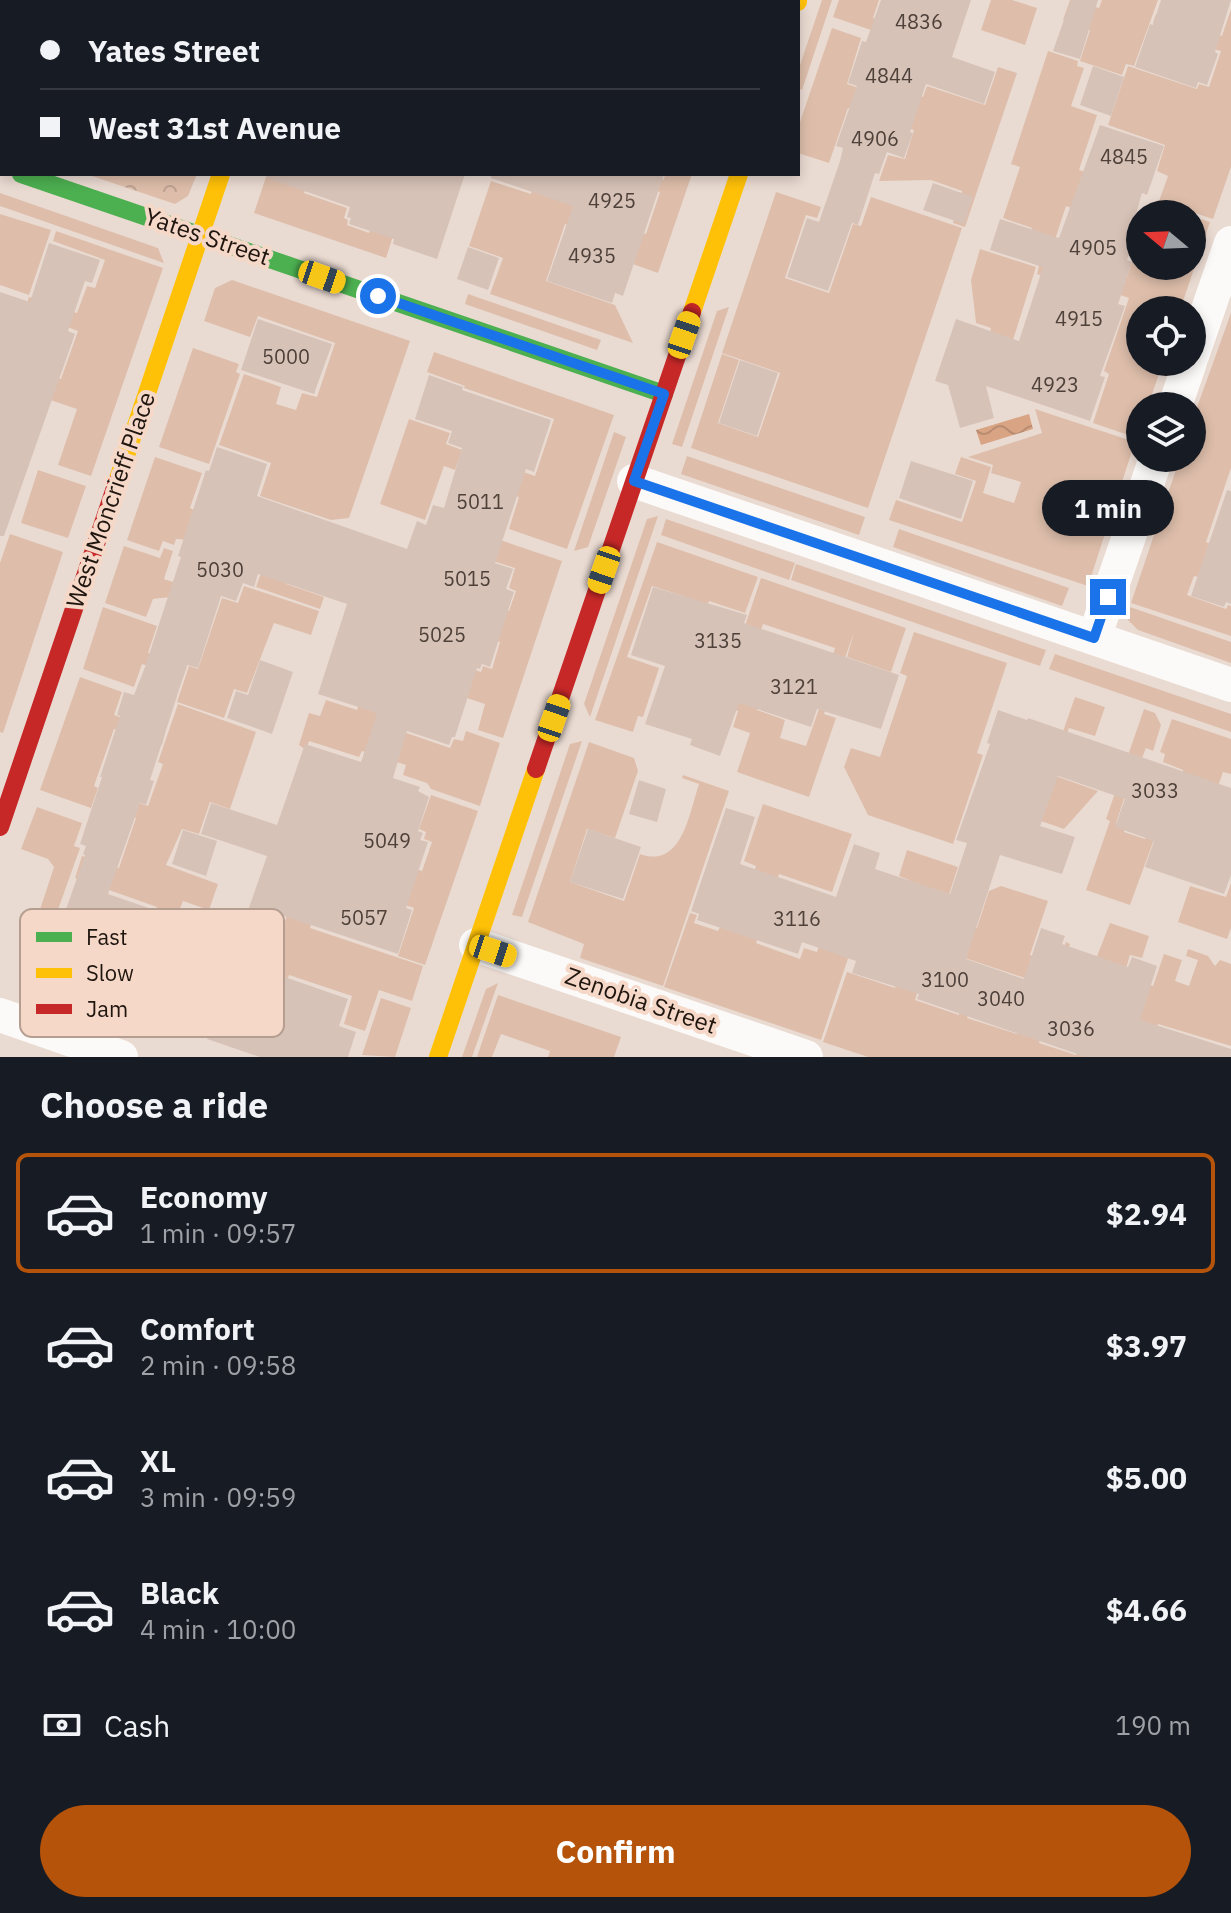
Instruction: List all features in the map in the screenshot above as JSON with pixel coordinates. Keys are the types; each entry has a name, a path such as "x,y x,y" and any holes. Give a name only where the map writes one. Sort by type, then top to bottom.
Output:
{"street":[{"name":"Yates Street","path":"27,176 664,394"},
{"name":"West Moncrieff Place","path":"0,827 220,176"},
{"path":"438,1057 738,176"},
{"path":"1206,315 1231,243"},
{"path":"1094,638 1151,472"},
{"path":"634,481 1231,685"},
{"name":"Zenobia Street","path":"476,945 806,1057"},
{"path":"0,1015 20,1022"},
{"path":"63,1037 121,1057"}],"green space":[{"path":"822,0 832,0 802,90 800,65"},
{"path":"839,0 879,0 873,18 939,40 935,52 833,17"},
{"path":"991,0 1012,0 1037,8 1025,45 981,30"},
{"path":"1070,0 1099,8 1102,0 1158,0 1134,66 1126,64 1122,75 1080,61 1090,30 1063,20"},
{"path":"1231,9 1231,167 1213,219 1206,217 1206,200 1159,200 1168,176 1157,171 1165,145 1108,125 1128,66 1197,89 1199,84 1209,87 1221,51 1213,49 1214,44 1153,23 1156,14 1222,36"},
{"path":"832,28 861,38 847,84 911,106 915,94 923,97 927,86 985,105 998,67 1017,73 965,227 953,223 962,191 931,180 879,181 888,155 905,159 914,130 848,108 829,163 800,154 800,122"},
{"path":"1048,51 1078,61 1077,66 1084,68 1071,106 1097,115 1079,170 1100,177 1088,214 1066,206 1051,252 1124,285 1126,279 1190,280 1185,296 1126,297 1080,281 1077,288 1037,274 1039,266 1021,259 1032,228 1003,218 1020,167 1011,164"},
{"path":"92,176 196,176 188,196 175,204"},
{"path":"266,176 310,176 304,193 347,208 344,218 348,220 347,225 369,233 371,228 393,236 386,258 254,213"},
{"path":"537,176 541,176 634,247 565,224 546,281 615,305 633,343 490,294 503,258 469,246 491,181 531,194"},
{"path":"614,176 651,176 663,180 665,176 691,176 658,273 630,263 640,232 646,234 660,192"},
{"path":"776,192 821,207 817,218 806,215 785,278 829,293 853,224 861,226 871,197 962,228 868,508 691,448 722,354 739,360 718,423 758,437 780,373 722,353"},
{"path":"0,193 158,248 164,263 0,206"},
{"path":"0,214 51,230 29,295 0,285"},
{"path":"56,231 163,268 91,476 58,465 77,409 0,383 0,359 61,379 78,331 51,321 22,320 29,297 77,313 87,286 95,288 105,260 53,241"},
{"path":"980,249 1036,267 1013,340 990,333 991,328 976,323 971,280"},
{"path":"232,280 410,341 349,518 331,520 260,496 271,463 219,445 244,374 281,387 276,404 296,410 302,393 317,397 335,343 258,316 250,337 204,321 215,288"},
{"path":"468,294 601,340 597,350 465,304"},
{"path":"729,307 682,447 672,444 717,311"},
{"path":"1126,307 1126,376 1158,376 1153,392 1126,392 1126,434 1093,423 1109,374 1104,371"},
{"path":"1231,313 1231,468 1206,542 1231,551 1198,577 1194,576 1187,595 1226,609 1228,605 1231,606 1231,636 1131,603 1175,472 1206,472 1206,392 1202,392"},
{"path":"193,348 239,364 236,372 240,374 209,464 159,447"},
{"path":"434,352 614,415 567,549 509,529 519,497 464,451 535,476 554,419 427,372"},
{"path":"1035,409 1126,439 1126,470 1088,586 889,520 896,500 962,522 976,481 955,474 961,457 991,467 983,493 1014,503 1021,482 991,473 993,465 968,457 1042,433"},
{"path":"409,419 450,433 446,444 462,450 455,470 444,466 425,520 380,504"},
{"path":"614,432 626,437 588,547 574,551"},
{"path":"687,456 865,517 859,535 681,474"},
{"path":"155,457 202,473 190,508 198,512 189,540 176,539 174,545 163,541 159,551 127,540"},
{"path":"38,470 86,486 68,538 21,523"},
{"path":"658,516 590,717 584,704 647,519"},
{"path":"666,519 795,563 789,580 661,535"},
{"path":"462,527 562,561 503,738 478,730 485,704 388,672 417,650 481,672 483,666 492,669 500,642 492,639 502,609 509,611 516,591 509,588 515,568 481,557"},
{"path":"899,529 1069,588 1062,606 893,547"},
{"path":"10,534 63,552 3,733 0,732 0,563"},
{"path":"657,542 758,577 745,613 709,601 687,666 695,600 652,586 627,657 659,668 643,717 638,716 633,732 595,720"},
{"path":"124,546 160,558 164,548 173,551 164,579 220,598 153,599 146,617 105,603"},
{"path":"268,553 296,554 286,584 324,597 320,609 256,587"},
{"path":"796,564 1046,650 1040,666 791,580"},
{"path":"761,578 906,628 891,672 847,657 854,632 829,704 818,700 835,648 763,624 749,665 769,672 757,710 785,720 780,738 806,746 820,706 826,707 824,714 836,718 809,797 737,772 750,733 733,727 738,711 719,704"},
{"path":"244,586 319,611 311,635 274,623 247,693 234,689 224,718 177,702 189,666 198,669 222,598 238,603"},
{"path":"103,607 157,626 148,653 187,666 183,678 142,664 134,687 83,669"},
{"path":"1130,607 1231,642 1231,663 1138,630 1128,620"},
{"path":"914,632 1007,663 977,753 983,755 953,844 868,815 844,767 851,748 880,757 907,676 900,673"},
{"path":"1055,654 1231,714 1231,732 1049,669"},
{"path":"370,669 392,728 450,748 454,739 463,741 466,731 500,743 480,806 431,789 427,783 403,775 406,765 362,751 359,757 309,741 306,750 299,745 309,713 320,716 326,700 357,710"},
{"path":"80,677 122,692 114,715 165,733 162,745 114,729 94,786 98,788 91,808 40,790"},
{"path":"1075,697 1105,707 1095,736 1069,728 1063,744 1059,743"},
{"path":"178,704 256,732 230,809 210,802 199,834 182,829 166,865 218,884 209,909 183,901 180,909 156,909 75,878 82,856 119,868 136,818 96,804 101,791 148,806 163,764 158,762"},
{"path":"1144,709 1155,713 1161,725 1153,751 1146,748 1142,758 1138,757 1116,823 1125,826 1124,832 1145,839 1149,832 1156,834 1130,905 1086,890 1110,821 1106,819"},
{"path":"1172,719 1231,739 1231,774 1223,772 1199,841 1177,788 1183,770 1163,762 1165,754 1160,752"},
{"path":"582,741 522,917 512,915 570,744"},
{"path":"589,742 634,758 638,771 615,838 587,829 570,882 624,901 640,854 654,857 666,854 682,836 699,784 682,778 683,775 729,791 663,986 580,958 584,944 528,922"},
{"path":"1050,774 1098,791 1064,829 1035,819"},
{"path":"431,795 478,811 425,965 398,956 414,908 335,881 412,868 422,871 432,842 424,839 426,832 419,829"},
{"path":"763,804 852,834 832,892 779,874 756,943 800,959 804,948 817,952 832,909 861,919 821,1040 664,987 690,913 697,915 694,923 718,931 722,923 744,904 756,866 744,861"},
{"path":"37,807 82,823 74,846 80,848 58,909 40,909 54,867 48,859 21,849"},
{"path":"907,850 958,867 942,916 977,928 989,891 1001,886 1048,901 1030,955 1058,964 1066,942 1070,944 1055,988 911,940 892,930 909,880 899,876"},
{"path":"326,877 310,928 423,966 412,1001 379,990 365,1031 344,1024 352,996 289,975 284,989 284,924 288,912"},
{"path":"1231,883 1231,928 1227,939 1178,922 1190,886 1226,897"},
{"path":"1110,923 1149,936 1142,958 1130,955 1124,975 1153,986 1164,954 1182,960 1175,981 1189,986 1198,960 1186,956 1188,949 1208,956 1215,966 1220,960 1231,964 1231,1046 1158,1024 1156,1029 1083,992"},
{"path":"911,942 932,949 915,1000 959,1015 976,964 985,967 967,1018 1017,1034 1034,984 1052,1002 1039,1043 1076,1055 1078,1049 1112,1057 868,1057 823,1042 847,972 895,988"},
{"path":"498,983 472,1057 462,1057 486,989"},
{"path":"498,995 621,1037 614,1057 548,1057 550,1051 501,1034 492,1057 477,1057"},
{"path":"381,998 411,1008 395,1057 362,1055"}],"water":[{"path":"1029,414 1033,429 981,445 976,430"}],"building":[{"path":"881,0 971,0 952,57 995,72 984,104 926,84 904,158 887,152 879,174 875,173 858,225 852,223 828,291 787,277 807,218 819,222 840,161 843,148 836,146 857,86 848,83 862,41 866,42"},
{"path":"1071,0 1098,0 1080,59 1053,51"},
{"path":"1161,0 1231,0 1207,85 1198,82 1196,88 1135,67"},
{"path":"1093,66 1124,77 1111,116 1080,105"},
{"path":"1100,125 1164,146 1147,195 1142,193 1140,200 1126,200 1126,280 1118,304 1125,306 1100,376 1105,377 1090,421 986,386 994,418 960,428 948,385 935,381 956,319 1019,341 1043,267 990,250 1000,219 1059,238"},
{"path":"464,176 437,259 393,244 394,239 349,224 351,218 347,217 350,207 267,178"},
{"path":"663,176 623,296 615,293 612,303 547,281 573,206 491,178"},
{"path":"933,183 973,197 964,224 923,210"},
{"path":"49,243 100,260 92,283 85,281 68,331 75,334 4,536 0,536 0,292 30,302"},
{"path":"468,247 499,258 488,290 457,279"},
{"path":"258,319 332,344 314,394 241,370"},
{"path":"740,360 778,373 757,436 719,423"},
{"path":"429,375 463,387 462,390 551,420 534,472 526,469 495,563 513,569 506,589 514,592 490,667 482,664 480,669 477,668 455,737 449,745 407,731 393,778 420,787 418,791 429,797 418,831 423,833 420,840 428,842 406,908 412,910 398,954 284,916 284,909 249,909 267,856 201,834 211,803 277,825 305,744 361,762 377,713 318,694 347,604 258,574 254,587 243,583 236,601 221,596 198,668 187,665 150,780 154,781 146,805 140,803 108,894 151,909 66,909 85,855 86,846 80,844 120,716 117,715 124,692 134,695 145,667 206,470 209,471 217,447 267,464 257,496 407,549 417,521 426,525 433,505 444,508 462,448 448,443 452,431 415,419"},
{"path":"911,461 973,481 961,519 899,498"},
{"path":"1227,490 1231,491 1231,604 1226,602 1224,607 1191,596"},
{"path":"653,587 747,615 744,623 899,675 881,729 817,709 811,727 739,703 720,756 690,745 692,739 645,724 665,666 631,655"},
{"path":"260,660 293,672 272,734 227,718 236,691 248,695"},
{"path":"998,710 1231,788 1231,875 1224,894 1145,867 1154,841 1115,827 1125,799 1058,776 1040,826 1075,837 1062,874 1000,855 966,959 1024,979 1041,928 1065,936 1062,944 1128,967 1132,957 1157,966 1140,1020 1231,1049 1231,1057 1086,1057 917,999 919,994 852,973 856,961 802,942 798,954 697,920 699,914 691,911 726,808 755,817 740,864 836,897 854,844 880,853 875,869 950,894 967,843 956,840 990,744 987,743"},
{"path":"639,780 666,789 657,822 629,814"},
{"path":"588,829 641,847 623,899 570,882"},
{"path":"183,830 217,841 206,876 172,864"},
{"path":"284,977 348,999 339,1026 356,1032 348,1057 260,1057 207,1039 284,1037"}],"traffic: fast":[{"path":"27,176 664,394"}],"traffic: slow":[{"path":"117,482 220,176"},
{"path":"692,312 738,176"},
{"path":"438,1057 536,769"}],"traffic: jam":[{"path":"536,769 692,312"},
{"path":"0,827 117,482"}],"route":[{"path":"378,296 664,394 634,481 1094,638 1108,597"}]}
